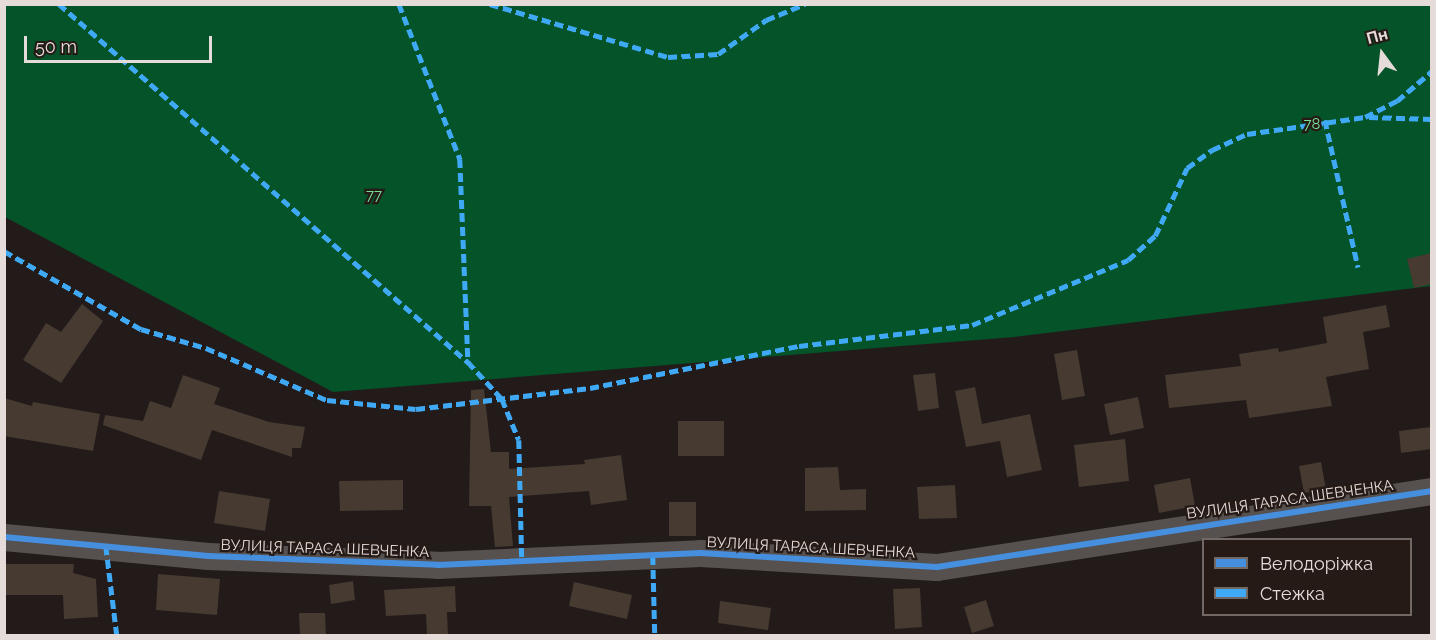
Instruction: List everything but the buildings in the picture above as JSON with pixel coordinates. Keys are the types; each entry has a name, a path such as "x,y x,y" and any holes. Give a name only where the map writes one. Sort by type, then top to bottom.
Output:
{"street":[{"name":"ВУЛИЦЯ ТАРАСА ШЕВЧЕНКА","path":"4,537 208,556 438,565 700,554 937,567 1431,491"}],"green space":[{"name":"77","path":"4,5 1431,5 1431,286 1014,337 333,392 5,217"}],"marked path":[{"path":"59,4 468,362 502,399 519,440 522,562"},
{"path":"399,4 460,159 468,362"},
{"path":"490,4 668,57 718,54 766,20 805,4"},
{"path":"4,251 141,329 206,348 327,400 416,409 590,388 799,346 972,325 1128,260 1155,236 1187,168 1212,150 1247,134 1365,117 1397,101 1432,71"},
{"path":"1369,117 1432,119"},
{"path":"1325,120 1358,267"},
{"path":"106,546 117,636"},
{"path":"653,556 655,636"}],"cycle path":[{"path":"4,537 208,556 438,565 700,553 937,567 1432,491"}],"park label":[{"name":"78","path":"1312,125"}]}
